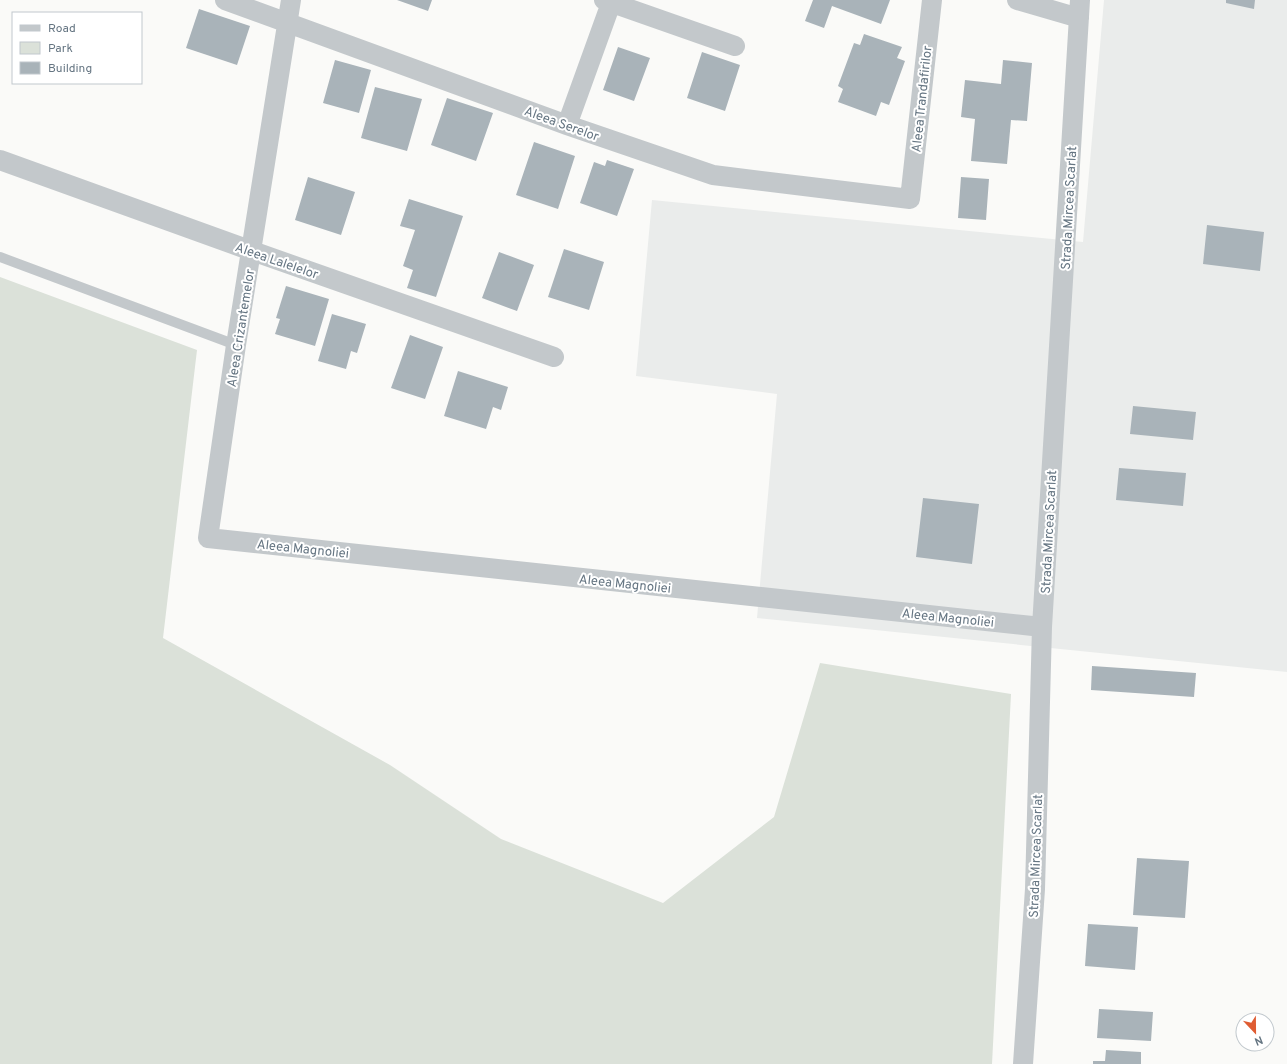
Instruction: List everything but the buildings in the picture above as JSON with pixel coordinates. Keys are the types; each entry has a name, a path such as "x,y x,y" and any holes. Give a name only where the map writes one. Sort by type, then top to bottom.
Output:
{"street":[{"name":"Aleea Serelor","path":"225,0 567,125 713,175 910,199"},
{"name":"Aleea Crizantemelor","path":"208,538 236,345 291,0"},
{"name":"Aleea Trandafirilor","path":"910,199 932,0"},
{"path":"1017,0 1080,9"},
{"path":"567,125 607,1 735,46"},
{"name":"Strada Mircea Scarlat","path":"1023,1064 1035,889 1042,627 1080,9"},
{"name":"Aleea Lalelelor","path":"0,160 252,251 554,357"},
{"name":"Aleea Magnoliei","path":"208,538 1042,627"}],"lane":[{"path":"0,256 236,345"}],"shaded area":[{"path":"1104,0 1287,0 1287,672 757,618 777,394 636,376 652,200 1083,242"}],"green space":[{"path":"0,277 197,350 163,638 390,765 501,839 663,903 774,817 820,663 1011,694 992,1064 0,1064"}]}
